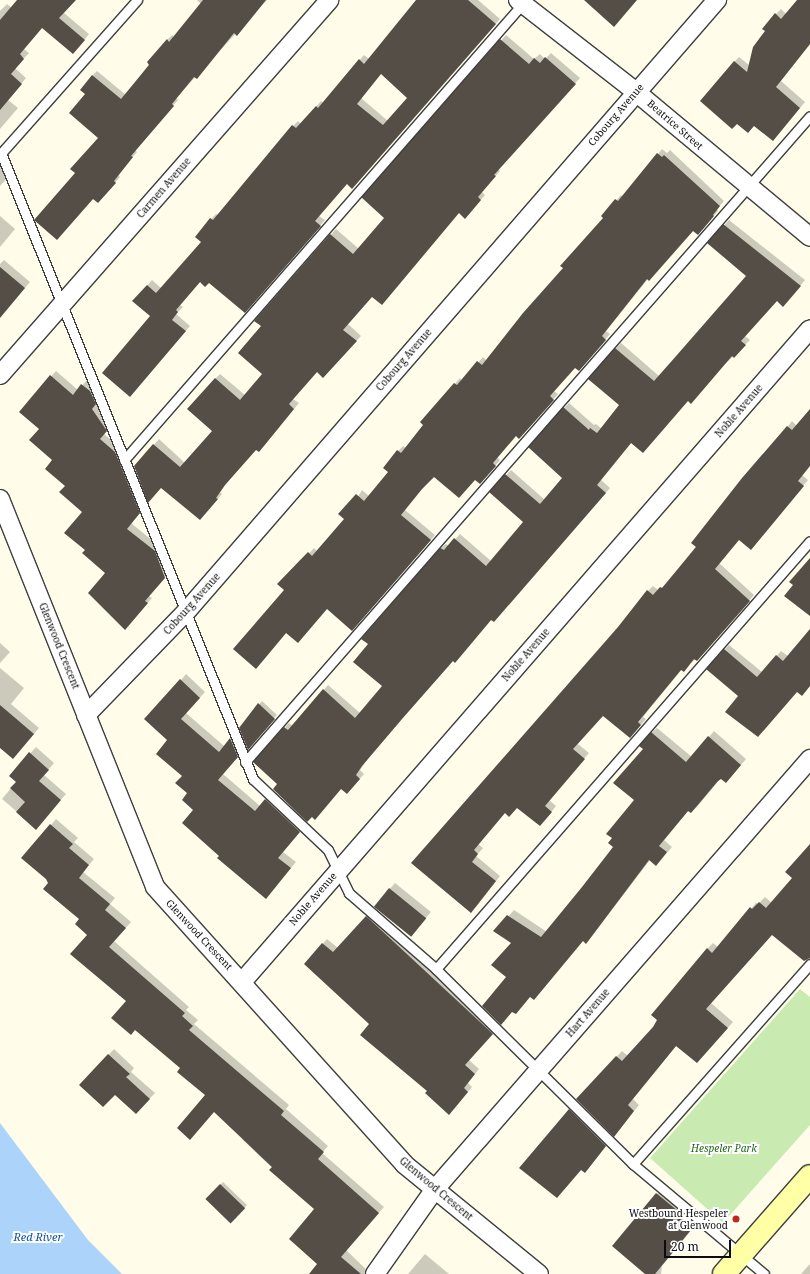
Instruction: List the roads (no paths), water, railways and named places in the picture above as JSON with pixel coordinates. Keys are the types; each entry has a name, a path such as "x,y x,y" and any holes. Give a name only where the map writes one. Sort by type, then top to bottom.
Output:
{"main road":[{"path":"724,1274 810,1176"}],"street":[{"name":"Carmen Avenue","path":"0,375 329,0"},
{"name":"Cobourg Avenue","path":"86,715 186,613 717,0"},
{"name":"Beatrice Street","path":"522,1 636,92 810,238"},
{"name":"Noble Avenue","path":"242,982 810,330"},
{"name":"Glenwood Crescent","path":"0,499 155,887 404,1164 539,1274"},
{"name":"Hart Avenue","path":"375,1274 435,1189 810,759"}],"lane":[{"path":"137,0 1,153 253,779 328,850 349,893 436,969 540,1069 633,1164 764,1274"},
{"path":"124,460 522,1"},
{"path":"245,762 810,116"},
{"path":"436,969 810,541"},
{"path":"633,1164 810,964"}],"water":[{"name":"Red River","path":"0,1123 88,1240 122,1274 0,1274"}],"place":[{"name":"Westbound Hespeler at Glenwood","path":"736,1219"}],"park label":[{"name":"Hespeler Park","path":"724,1149"}]}
